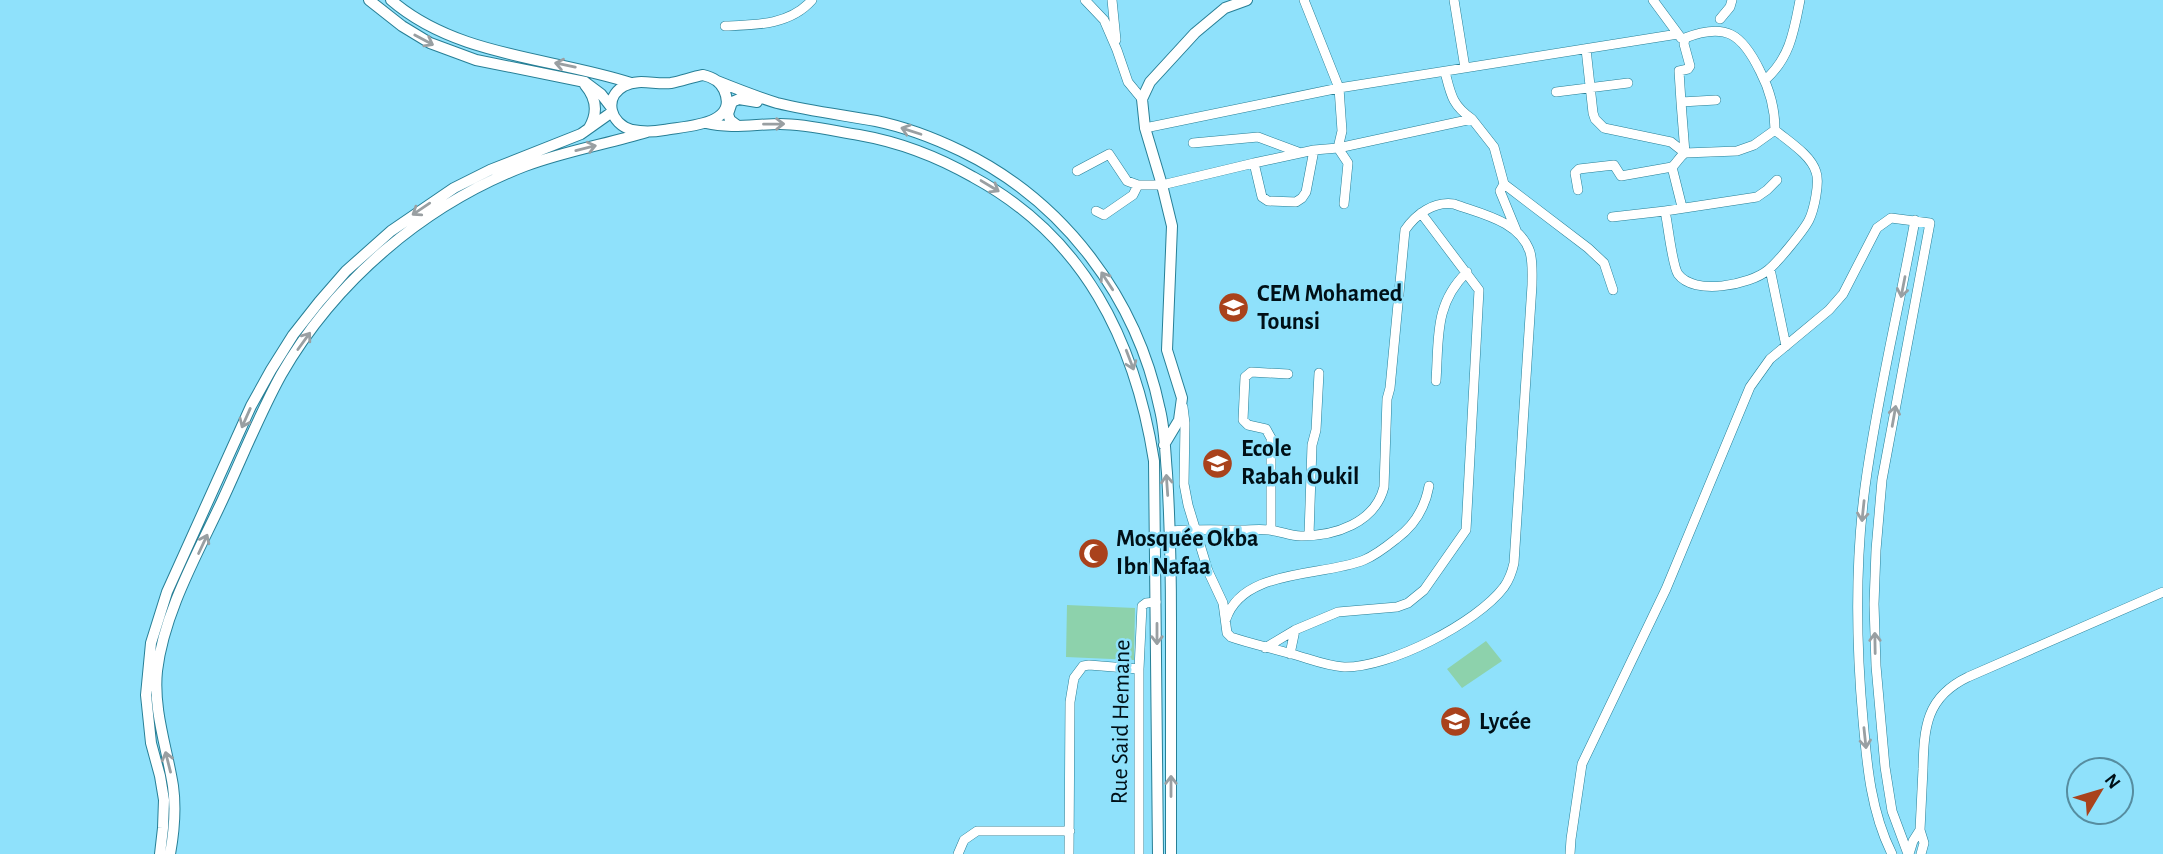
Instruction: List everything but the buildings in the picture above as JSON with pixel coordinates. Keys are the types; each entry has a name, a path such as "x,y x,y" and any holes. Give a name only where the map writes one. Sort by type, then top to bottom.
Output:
{"main road":[{"path":"369,0 409,31 444,50 491,63 578,80 596,89 624,126 647,132"},
{"path":"391,0 425,24 464,42 591,71 631,83 672,83 703,75 778,103"},
{"path":"1154,461 1179,419 1182,394 1167,350 1172,226 1144,128 1142,99 1150,82 1195,33 1225,8 1247,0"},
{"path":"578,80 589,89 595,102 595,116 589,129"},
{"path":"160,854 164,800 150,734 146,695 152,643 167,592 261,388 306,318 339,279 375,243 454,188 541,155 716,119 725,106 725,95 717,81"},
{"path":"170,854 175,806 157,692 157,673 164,636 178,597 273,391 293,356 327,309 368,265 389,247 463,195 589,129 611,110 614,94 631,83"},
{"path":"738,127 728,114 729,106 736,100 778,103 878,122 934,139 987,164 1035,198 1076,239 1111,286 1138,339 1148,366 1161,411 1165,444 1170,531 1171,854"},
{"path":"706,123 738,127 787,124 859,135 892,143 944,162 1019,205 1067,252 1093,286 1125,348 1140,392 1154,461 1158,854"},
{"path":"1161,411 1175,412 1182,402"}],"street":[{"path":"725,26 780,20 797,14 812,0"},
{"path":"1085,0 1104,20 1128,82 1142,99"},
{"path":"1112,0 1117,50"},
{"path":"1304,0 1339,88 1342,131 1338,148 1348,163 1344,204"},
{"path":"1454,0 1465,68"},
{"path":"1653,0 1681,37 1690,66 1679,71 1685,153"},
{"path":"1720,19 1732,0"},
{"path":"1765,80 1775,71 1787,52 1800,0"},
{"path":"1144,128 1339,88 1586,49 1689,37 1717,31 1736,37 1750,50 1765,80 1774,109 1775,130 1807,158 1816,171 1818,185 1809,220 1770,269 1758,277 1723,286 1701,287 1687,282 1677,272 1665,211"},
{"path":"1586,49 1593,113 1599,125 1671,142 1685,153"},
{"path":"1445,72 1452,100 1472,119 1494,147 1504,184 1604,263 1613,290"},
{"path":"1556,92 1628,83"},
{"path":"1681,102 1716,100"},
{"path":"1077,171 1109,154 1127,181 1138,185 1162,185 1298,152 1338,148 1472,119"},
{"path":"1578,190 1575,173 1579,169 1614,165 1621,176 1672,167 1685,153 1737,151 1754,145 1775,130"},
{"path":"1193,143 1258,137 1298,152"},
{"path":"1254,163 1262,197 1268,201 1296,201 1306,192 1314,150"},
{"path":"1672,167 1682,207"},
{"path":"1612,217 1757,197 1777,180"},
{"path":"1182,402 1185,423 1184,484 1188,505 1208,571 1223,603 1227,633 1231,637 1325,664 1353,667 1425,645 1460,624 1493,599 1510,576 1516,550 1532,285 1531,254 1517,231 1500,191 1504,184"},
{"path":"1096,211 1104,215 1133,195 1138,185"},
{"path":"1170,531 1271,530 1309,536 1336,531 1357,523 1375,509 1381,500 1384,487 1387,399 1404,238 1409,225 1421,213 1437,205 1454,204 1500,221 1517,231"},
{"path":"1265,648 1295,630 1338,612 1397,607 1408,603 1424,590 1463,536 1468,521 1479,290 1421,213"},
{"path":"1570,854 1582,764 1662,600 1750,387 1770,359 1829,310 1843,294 1877,228 1891,218 1930,223 1882,481 1876,564 1876,666 1885,767 1892,811 1909,854"},
{"path":"1892,854 1882,835 1872,802 1865,743 1859,678 1859,570 1866,485 1915,220"},
{"path":"1770,269 1786,346"},
{"path":"1436,380 1443,307 1450,290 1467,272"},
{"path":"1271,530 1271,438 1265,429 1248,425 1243,419 1245,377 1251,372 1289,374"},
{"path":"1309,536 1312,445 1317,427 1319,373"},
{"path":"1226,619 1236,600 1255,588 1288,576 1350,564 1379,552 1414,521 1423,507 1429,486"},
{"path":"1921,854 1924,843 1920,830 1925,728 1932,709 1943,693 1968,677 2163,592"},
{"name":"Rue Said Hemane","path":"1139,854 1139,669 1142,606 1156,602"},
{"path":"1290,654 1295,630"},
{"path":"1069,854 1070,702 1074,678 1083,666 1089,665 1139,669"},
{"path":"1909,854 1920,830"},
{"path":"958,854 964,840 977,831 1070,831"}],"green space":[{"path":"1067,605 1135,608 1134,660 1066,657"},
{"path":"1486,641 1502,661 1462,688 1447,669"}],"place":[{"name":"CEM Mohamed Tounsi","path":"1234,308"},
{"name":"Ecole Rabah Oukil","path":"1218,463"},
{"name":"Mosquée Okba Ibn Nafaa","path":"1093,553"},
{"name":"Lycée","path":"1456,722"}]}
